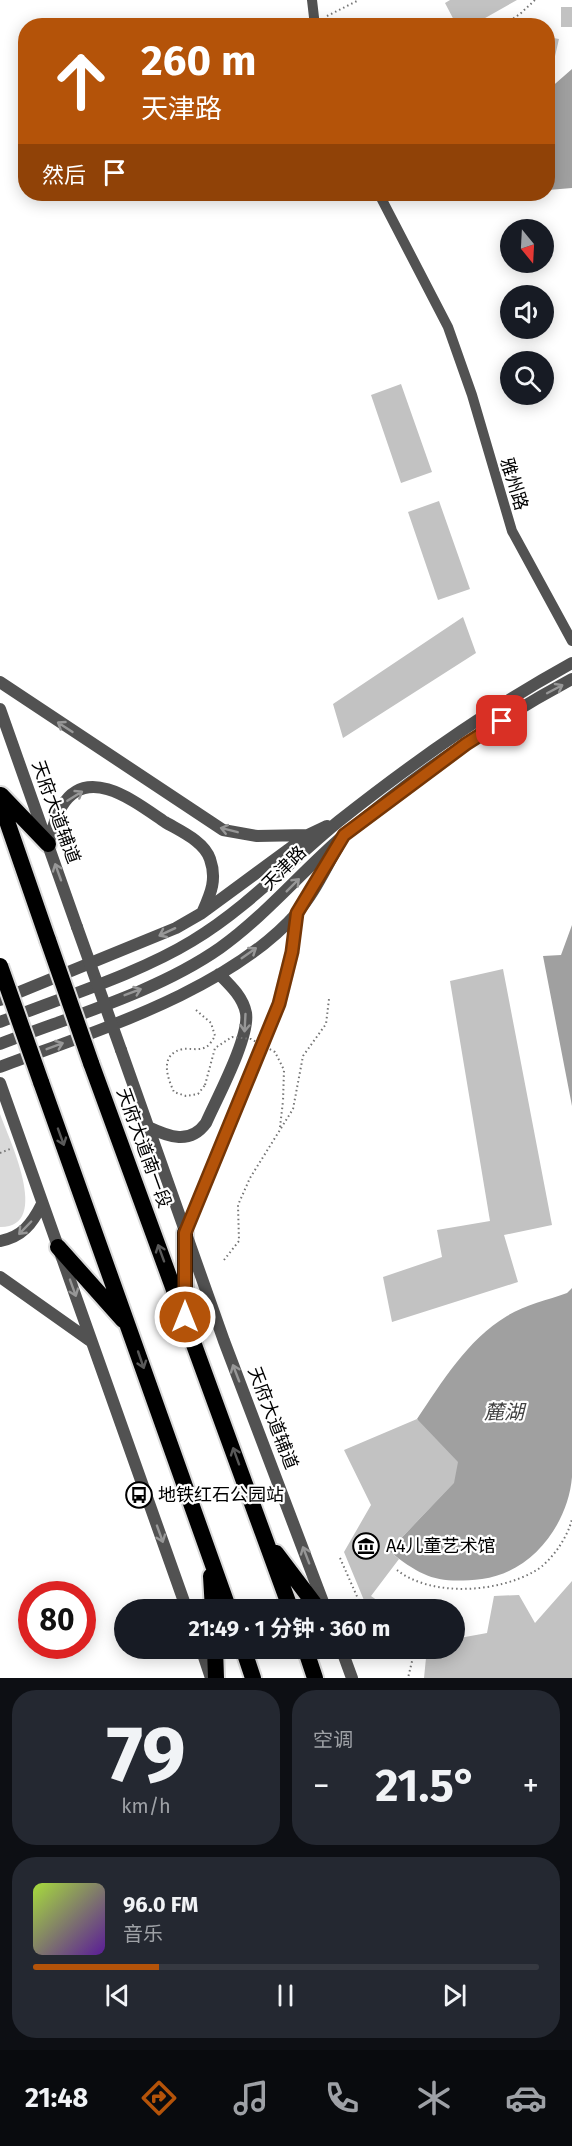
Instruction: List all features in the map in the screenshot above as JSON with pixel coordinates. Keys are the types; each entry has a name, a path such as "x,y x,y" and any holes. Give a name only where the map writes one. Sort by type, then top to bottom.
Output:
{"highway":[{"path":"0,795 48,844"},
{"name":"天府大道南一段","path":"0,801 91,1063 287,1599"},
{"path":"0,966 225,1599"},
{"path":"185,1233 185,1317"},
{"path":"58,1246 130,1329"},
{"path":"266,1539 311,1599"},
{"path":"211,1560 213,1599"},
{"path":"215,1659 216,1678"},
{"path":"247,1659 254,1678"},
{"path":"308,1659 315,1678"}],"street":[{"path":"312,0 314,18"},
{"name":"雅州路","path":"383,201 448,327 472,395 512,531 572,640"},
{"name":"天津路","path":"0,1022 148,963 192,942 260,892 339,821 522,692 572,663"},
{"name":"天津路","path":"0,1044 154,984 218,950 274,904 344,835 466,744 538,697 572,679"},
{"path":"0,682 223,830 256,836 308,835"},
{"name":"天府大道辅道","path":"0,709 224,1341 322,1599"},
{"path":"48,844 62,805 76,793 95,787 117,790 198,843 210,857 215,880 202,913"},
{"path":"0,1000 144,943 202,913 308,835 339,821"},
{"path":"0,1067 140,1014 219,974 264,943 297,913 344,835"},
{"path":"185,1233 279,1004 292,952 297,913"},
{"path":"148,1127 170,1138 188,1137 199,1132 206,1122 247,1029 246,1011 235,990 219,974"},
{"path":"2,1088 183,1599"},
{"path":"0,1241 13,1239 25,1231 42,1204"},
{"path":"0,1277 92,1341"},
{"path":"205,1659 211,1678"},
{"path":"345,1659 352,1678"}],"path":[{"path":"326,18 359,0"},
{"path":"514,18 535,0"},
{"path":"224,1260 239,1241 238,1205 250,1178 293,1109 303,1056 326,1024 329,999"},
{"path":"196,1010 211,1023 215,1036 207,1047 182,1049 171,1056 166,1066 174,1092 186,1096 198,1094 205,1085 215,1048 232,1037 251,1039 275,1052 284,1070 280,1130"},
{"path":"0,1153 12,1148"},
{"path":"397,1570 408,1579 433,1587 469,1588 503,1583 536,1571 557,1550 572,1519"},
{"path":"340,1558 358,1599"},
{"path":"408,1678 413,1659"}],"shaded area":[{"path":"0,1114 23,1180 25,1198 23,1213 16,1223 0,1227"}],"water":[{"path":"572,69 572,188 555,189 555,84"},
{"path":"572,925 572,1106 543,956 561,955"},
{"name":"麓湖","path":"572,1288 572,1477 569,1495 555,1529 531,1557 500,1575 454,1581 422,1573 389,1551 454,1482 417,1419 456,1363 493,1326 514,1312 567,1293"}],"building":[{"path":"450,0 517,0 485,18 453,18 445,3"},
{"path":"561,7 572,7 572,27 561,27"},
{"path":"555,38 559,39 555,56"},
{"path":"401,384 432,472 401,483 371,395"},
{"path":"439,501 470,589 438,600 408,512"},
{"path":"463,617 476,653 343,738 333,704"},
{"path":"503,969 552,1225 504,1235 518,1282 392,1322 383,1277 442,1257 437,1230 490,1221 450,981"},
{"path":"417,1419 458,1462 454,1483 389,1551 399,1559 371,1596 375,1599 363,1599 344,1552 371,1505 344,1450"},
{"path":"572,1581 572,1678 424,1678 426,1659 465,1659 465,1637 487,1633 494,1596 519,1595 535,1623"}],"place":[{"name":"地铁红石公园站","path":"139,1495"},
{"name":"A4儿童艺术馆","path":"366,1546"}],"route":[{"path":"185,1317 185,1233 279,1004 292,952 297,913 344,835 466,744 502,721"}]}
